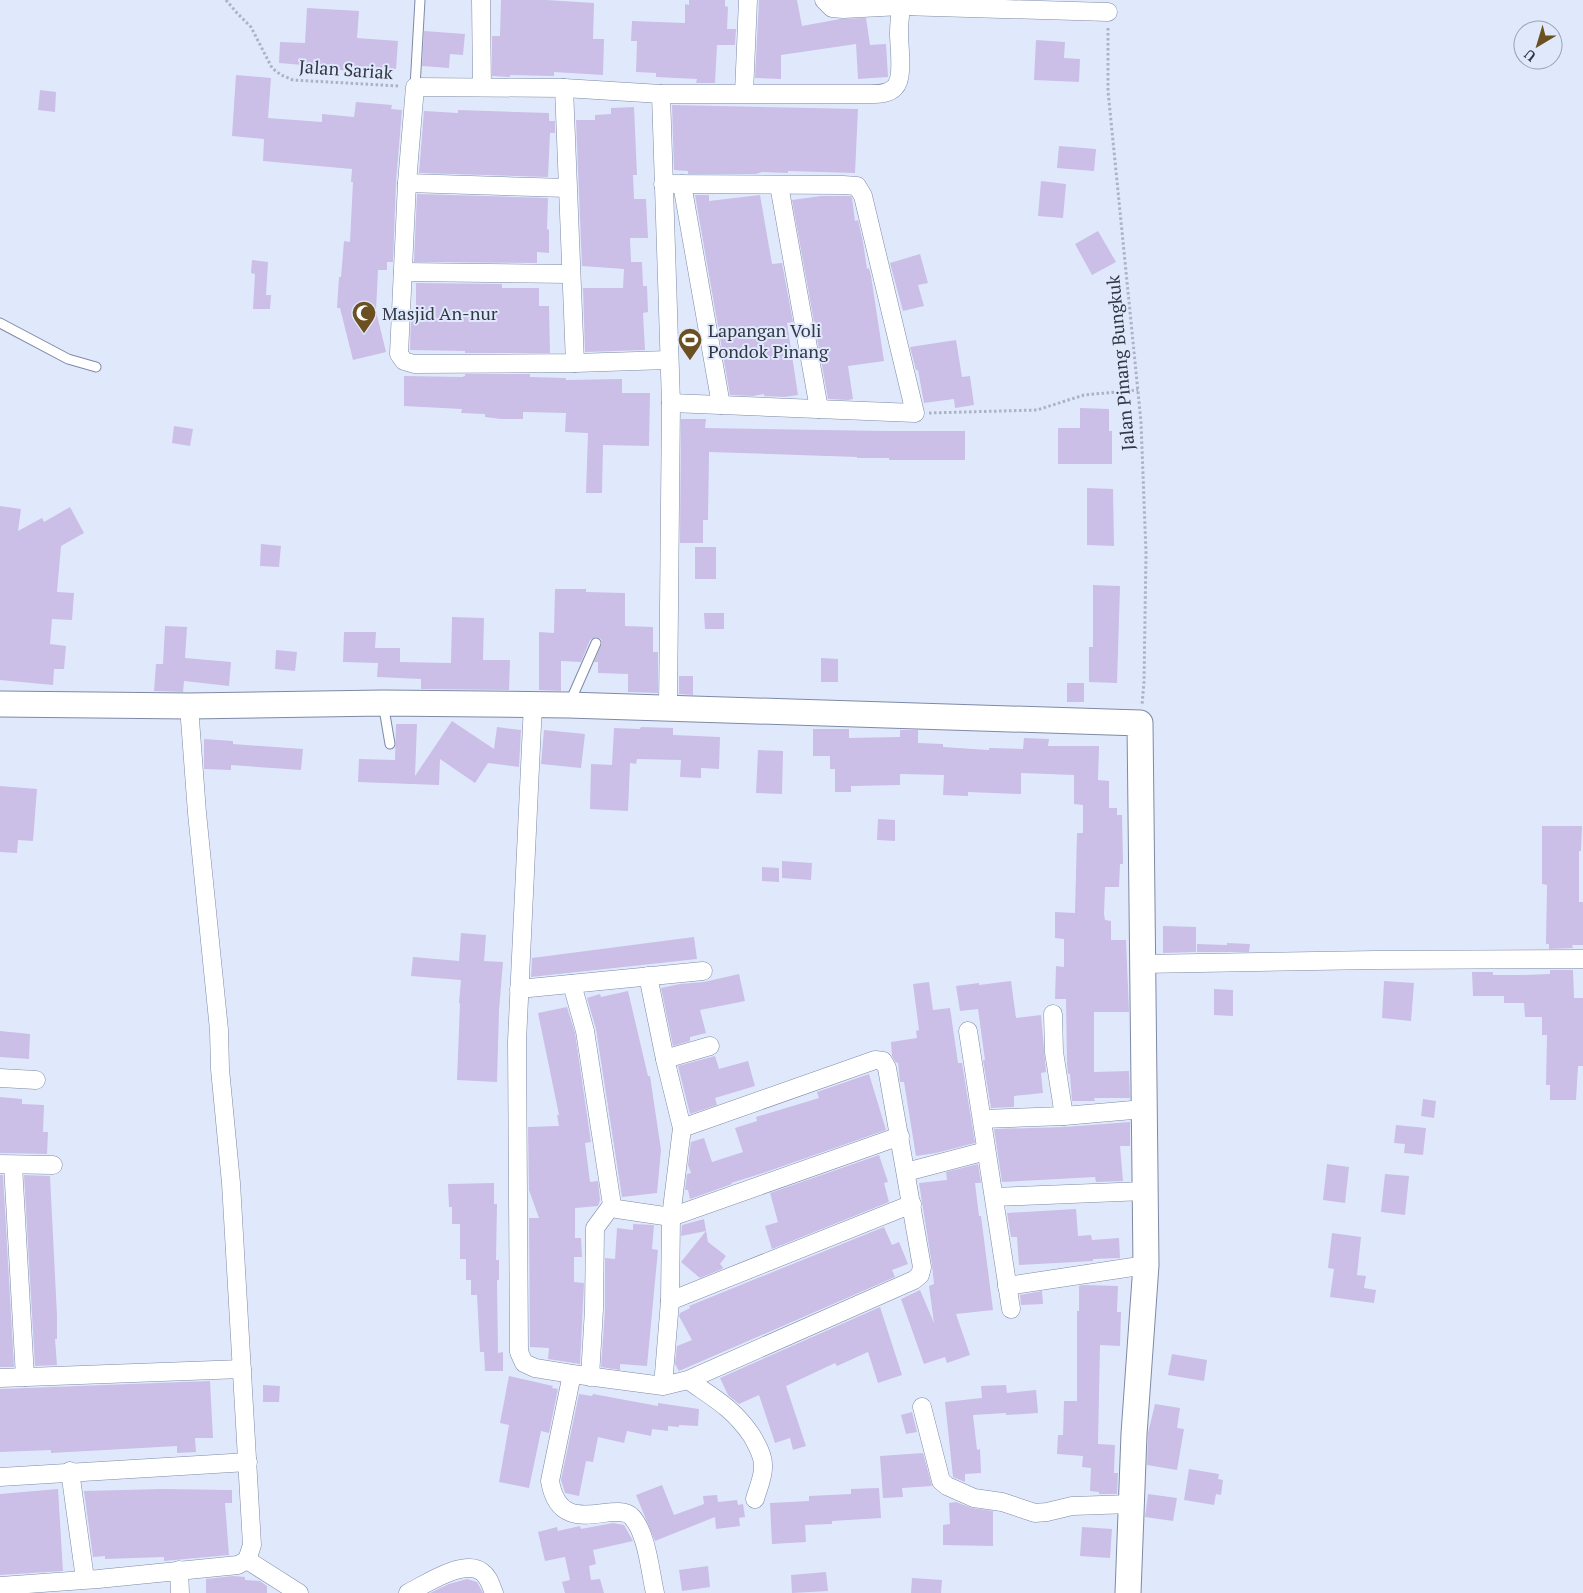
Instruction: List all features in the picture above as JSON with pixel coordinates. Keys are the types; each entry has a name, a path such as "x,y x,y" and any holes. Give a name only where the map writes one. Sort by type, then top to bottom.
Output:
{"street":[{"path":"481,0 482,88"},
{"path":"744,93 748,0"},
{"path":"824,0 832,8 843,9 901,6 1108,12"},
{"path":"668,360 575,363 414,364 404,361 399,354 407,183 415,87 564,88 661,94 866,94 888,92 899,82 901,6"},
{"path":"564,88 575,363"},
{"path":"661,94 670,403 668,709"},
{"path":"407,183 567,188"},
{"path":"663,184 858,186 863,196 915,414 670,403"},
{"path":"682,184 721,405"},
{"path":"779,185 819,409"},
{"path":"403,272 570,274"},
{"path":"0,704 190,706 383,703 533,704 1140,723 1146,1265 1134,1434 1128,1593"},
{"path":"533,704 517,1041 519,1352 524,1363 535,1368 663,1386 688,1380 914,1280 920,1275 922,1267 912,1204 887,1068 883,1061 875,1060 682,1128"},
{"path":"0,1586 94,1584 179,1570 238,1565 247,1560 252,1545 231,1183 220,1069 219,1030 197,813 190,706"},
{"path":"1142,964 1583,959"},
{"path":"519,989 703,970"},
{"path":"648,976 664,1059 682,1128 671,1217 670,1300 663,1386"},
{"path":"572,984 585,1031 612,1205 617,1209 671,1217 900,1136"},
{"path":"1053,1014 1054,1052 1064,1116"},
{"path":"968,1030 1011,1310"},
{"path":"664,1059 710,1046"},
{"path":"0,1078 36,1080"},
{"path":"982,1119 1064,1116 1144,1109"},
{"path":"906,1172 986,1151"},
{"path":"25,1377 6,1164 53,1165"},
{"path":"994,1198 1146,1190"},
{"path":"670,1300 912,1204"},
{"path":"590,1377 594,1309 594,1228 612,1205"},
{"path":"1007,1286 1146,1265"},
{"path":"0,1378 242,1369"},
{"path":"572,1374 550,1481 552,1492 557,1502 572,1512 591,1516 621,1512 632,1518 638,1526 643,1539 655,1593"},
{"path":"688,1380 738,1416 759,1448 763,1464 762,1476 755,1499"},
{"path":"922,1407 941,1481 954,1490 974,1498 1002,1502 1035,1513 1072,1506 1131,1504"},
{"path":"0,1476 248,1462"},
{"path":"70,1471 94,1584"},
{"path":"247,1560 299,1593"},
{"path":"408,1593 465,1568 481,1571 486,1576 494,1593"},
{"path":"179,1570 180,1593"}],"lane":[{"path":"415,87 420,0"},
{"path":"0,323 68,359 96,366"},
{"path":"568,705 596,644"},
{"path":"383,703 390,744"}],"path":[{"name":"Jalan Sariak","path":"226,0 236,14 251,27 272,68 282,75 293,80 415,87"},
{"name":"Jalan Pinang Bungkuk","path":"1108,12 1108,91 1141,422 1146,553 1144,682 1140,723"},
{"path":"915,414 1037,410 1084,395 1138,390"}],"building":[{"path":"501,0 594,3 593,39 604,39 603,75 554,72 554,76 492,76 492,36 500,36"},
{"path":"689,0 725,0 725,6 728,7 727,29 736,29 735,45 717,45 715,83 696,83 697,79 656,77 656,73 636,72 637,41 631,41 632,21 685,23 685,4 689,5"},
{"path":"759,0 797,0 802,26 840,19 866,18 870,45 886,44 888,77 858,79 856,44 781,55 781,79 755,78"},
{"path":"307,8 359,11 357,38 398,41 396,69 356,66 355,71 303,68 303,65 279,63 280,42 305,43"},
{"path":"424,31 465,34 463,55 450,54 449,68 422,66"},
{"path":"1036,40 1065,42 1064,58 1080,59 1079,82 1034,80"},
{"path":"236,75 271,78 268,118 322,122 322,114 354,117 356,102 392,105 391,109 402,110 396,182 393,262 387,262 387,270 378,270 376,311 386,352 353,360 340,308 337,308 344,241 350,242 352,169 263,161 264,139 232,136"},
{"path":"40,90 56,92 55,112 38,110"},
{"path":"672,105 858,109 855,173 788,171 788,173 762,172 756,174 688,174 688,171 674,170"},
{"path":"634,107 637,175 633,175 634,199 646,199 648,238 630,238 631,262 642,262 643,286 647,286 648,312 643,313 645,350 585,352 583,288 623,288 624,269 582,266 576,120 595,120 595,115 611,114 611,108"},
{"path":"458,110 549,113 549,121 555,121 555,133 550,133 548,177 419,173 424,111 458,113"},
{"path":"1059,146 1096,149 1094,171 1057,168"},
{"path":"1041,181 1066,184 1063,218 1038,216"},
{"path":"417,194 548,198 547,229 549,230 549,253 537,252 537,263 414,262"},
{"path":"695,195 709,195 709,201 760,195 772,264 782,263 793,322 787,323 798,395 785,397 764,396 764,394 753,396 730,395"},
{"path":"821,196 851,196 852,198 855,221 858,220 867,269 869,268 871,276 884,361 848,366 853,399 848,400 828,399 792,200"},
{"path":"1098,231 1116,262 1092,275 1075,244"},
{"path":"920,254 928,283 918,285 924,306 903,311 890,263"},
{"path":"252,260 268,262 266,295 271,295 270,309 253,309 255,274 251,273"},
{"path":"416,283 502,284 502,288 539,288 539,306 549,306 550,353 465,353 465,351 410,350 411,317 416,317"},
{"path":"956,340 962,377 970,376 974,405 955,408 954,399 924,403 918,370 916,370 910,347"},
{"path":"465,374 530,374 530,377 566,378 566,380 622,379 622,393 650,393 649,446 603,445 602,493 586,493 588,433 565,432 566,413 523,412 523,419 501,419 485,417 485,414 461,413 462,409 404,406 404,376 462,377"},
{"path":"1080,408 1109,409 1109,431 1112,431 1112,464 1058,464 1058,428 1080,428"},
{"path":"681,419 706,419 705,428 965,431 965,460 889,460 889,458 709,452 708,520 703,520 703,543 680,543"},
{"path":"174,426 193,429 190,446 172,443"},
{"path":"1087,488 1113,489 1114,546 1087,545"},
{"path":"0,506 21,509 18,531 42,518 44,522 70,507 84,533 61,546 57,592 74,593 72,620 52,619 50,644 66,646 64,669 54,669 53,685 0,680"},
{"path":"261,544 281,546 279,567 260,566"},
{"path":"695,547 716,547 716,579 695,579"},
{"path":"1093,585 1120,586 1117,683 1089,682 1089,647 1093,647"},
{"path":"555,589 586,589 586,592 625,593 625,626 653,627 653,652 658,652 658,693 628,692 628,674 598,673 598,662 594,662 602,643 601,639 596,637 590,640 581,662 561,661 561,691 539,690 539,632 554,633"},
{"path":"704,613 724,613 724,629 705,629"},
{"path":"452,617 484,618 483,660 510,660 509,690 421,689 421,679 377,677 378,663 343,662 344,632 376,632 375,648 400,648 400,662 451,663"},
{"path":"165,626 187,627 185,658 231,662 229,686 184,681 183,692 154,691 156,664 163,664"},
{"path":"276,650 297,652 295,671 275,669"},
{"path":"821,658 838,659 838,682 821,682"},
{"path":"679,676 693,676 693,695 679,694"},
{"path":"1067,683 1084,683 1084,702 1067,702"},
{"path":"452,721 494,749 497,727 521,730 519,767 488,763 475,783 440,759 439,785 358,782 359,759 395,760 396,724 417,724 415,776"},
{"path":"641,727 673,728 673,735 720,737 719,769 701,768 701,778 680,777 681,760 637,759 636,764 630,763 628,811 590,809 591,764 612,765 614,728 640,729"},
{"path":"813,729 849,729 849,738 900,737 900,730 918,730 918,743 943,744 943,747 989,750 989,748 1023,749 1024,738 1049,739 1048,746 1099,746 1098,780 1109,781 1109,808 1117,808 1117,815 1122,815 1123,864 1120,864 1119,887 1105,887 1104,914 1105,920 1111,921 1111,940 1126,940 1129,1012 1094,1012 1094,1072 1129,1071 1130,1098 1094,1098 1095,1101 1072,1101 1070,1074 1068,1074 1067,1064 1066,999 1055,999 1056,966 1064,967 1064,939 1055,938 1055,912 1075,913 1077,833 1083,833 1083,805 1074,804 1074,775 1021,773 1021,794 968,792 968,796 943,795 944,775 900,774 900,785 851,786 851,792 835,792 835,769 830,769 830,756 813,756"},
{"path":"544,730 585,734 581,768 541,764"},
{"path":"204,739 233,741 233,744 303,749 301,770 231,765 231,770 204,769"},
{"path":"758,750 783,751 782,794 756,793"},
{"path":"0,786 37,789 33,841 18,840 17,853 0,852"},
{"path":"878,819 895,820 895,841 877,840"},
{"path":"1542,826 1582,826 1581,851 1579,851 1579,902 1583,902 1583,945 1572,945 1573,948 1549,949 1549,944 1546,944 1547,885 1542,884"},
{"path":"782,861 812,863 811,880 782,878"},
{"path":"762,867 779,868 779,882 762,881"},
{"path":"1163,926 1196,927 1196,952 1163,953"},
{"path":"461,933 486,935 484,961 503,962 499,1010 497,1082 457,1080 461,980 411,976 413,957 459,961"},
{"path":"694,937 697,959 531,977 532,958"},
{"path":"1227,943 1250,944 1249,952 1197,952 1197,944 1227,945"},
{"path":"1550,970 1573,970 1574,998 1583,998 1583,1066 1578,1066 1576,1100 1550,1100 1550,1085 1546,1085 1547,1035 1542,1035 1542,1017 1525,1017 1524,1003 1504,1003 1504,996 1473,996 1472,972 1493,972 1493,975 1524,975 1550,974"},
{"path":"739,974 745,1001 700,1010 706,1033 690,1037 690,1041 673,1046 661,988 704,982"},
{"path":"1011,981 1016,1018 1041,1015 1046,1072 1041,1073 1043,1093 1014,1096 1014,1107 991,1108 983,1060 985,1060 978,1009 960,1011 956,986"},
{"path":"1384,981 1414,983 1411,1021 1382,1018"},
{"path":"929,982 933,1010 950,1008 958,1063 962,1063 975,1143 916,1156 904,1082 900,1082 898,1062 896,1063 892,1056 891,1042 917,1038 916,1031 919,1030 913,984"},
{"path":"1214,989 1233,990 1233,1016 1214,1015"},
{"path":"628,991 648,1076 650,1076 661,1150 657,1193 622,1197 596,1029 587,998 600,994 601,997"},
{"path":"567,1007 575,1033 591,1142 585,1143 590,1182 598,1181 600,1200 598,1206 575,1208 575,1238 581,1238 582,1257 574,1257 574,1282 584,1283 580,1364 548,1359 549,1348 530,1347 529,1218 539,1218 529,1190 528,1127 559,1126 557,1115 559,1115 538,1013"},
{"path":"0,1031 30,1034 29,1059 0,1057"},
{"path":"715,1056 719,1069 748,1061 755,1086 715,1098 717,1105 690,1114 678,1066"},
{"path":"869,1074 886,1130 690,1199 688,1190 685,1190 687,1174 691,1173 688,1165 691,1142 704,1138 712,1162 743,1152 735,1128 757,1121 756,1117 819,1098 817,1092"},
{"path":"0,1097 22,1099 22,1104 44,1105 43,1132 48,1132 47,1154 0,1153"},
{"path":"1423,1099 1436,1101 1434,1118 1421,1116"},
{"path":"1130,1122 1130,1146 1120,1146 1123,1181 1096,1182 1095,1177 1002,1182 994,1129 1065,1127"},
{"path":"1396,1125 1426,1128 1423,1155 1404,1153 1405,1144 1394,1143"},
{"path":"879,1155 888,1182 884,1183 889,1202 772,1249 765,1226 778,1222 770,1193"},
{"path":"978,1164 981,1183 975,1183 993,1310 956,1314 970,1355 947,1363 945,1357 924,1364 901,1299 920,1290 934,1323 929,1286 934,1284 932,1265 919,1183 947,1180 946,1172"},
{"path":"1327,1164 1349,1167 1345,1203 1323,1200"},
{"path":"1385,1174 1409,1176 1405,1215 1381,1212"},
{"path":"0,1175 3,1175 14,1367 0,1367"},
{"path":"24,1175 50,1176 57,1316 57,1339 55,1339 57,1365 35,1366"},
{"path":"494,1183 494,1204 497,1204 496,1260 499,1260 499,1280 497,1280 498,1353 503,1352 503,1371 485,1371 484,1352 480,1352 477,1295 471,1295 471,1280 466,1280 466,1259 460,1259 460,1224 452,1224 452,1207 449,1207 448,1184"},
{"path":"1076,1209 1078,1236 1091,1235 1092,1240 1119,1238 1120,1258 1019,1265 1017,1237 1011,1237 1007,1213"},
{"path":"704,1219 708,1242 726,1256 720,1264 723,1267 722,1269 700,1278 681,1262 706,1231 681,1236 682,1225"},
{"path":"633,1224 654,1225 652,1249 658,1250 647,1366 620,1364 620,1370 601,1367 605,1310 605,1258 615,1259 617,1228 633,1230"},
{"path":"884,1227 892,1245 899,1242 908,1264 892,1270 895,1277 679,1371 675,1364 677,1346 692,1340 679,1316 680,1313 690,1308 689,1306"},
{"path":"1332,1233 1361,1237 1357,1275 1366,1276 1364,1288 1376,1290 1374,1303 1330,1297 1334,1269 1328,1268"},
{"path":"1079,1286 1118,1286 1117,1312 1121,1312 1120,1346 1100,1345 1098,1444 1115,1445 1114,1473 1118,1473 1117,1494 1099,1494 1099,1492 1090,1491 1091,1468 1082,1467 1083,1456 1057,1454 1058,1435 1063,1435 1064,1401 1077,1401 1077,1311 1079,1311"},
{"path":"1042,1291 1043,1304 1021,1305 1020,1295"},
{"path":"880,1307 902,1375 878,1383 868,1352 837,1366 835,1363 786,1386 806,1446 793,1450 790,1438 775,1443 759,1395 739,1404 728,1395 720,1378"},
{"path":"1172,1354 1207,1360 1204,1381 1168,1375"},
{"path":"509,1376 553,1386 552,1388 558,1389 549,1433 541,1431 529,1488 499,1482 509,1425 500,1423"},
{"path":"210,1381 213,1438 195,1438 196,1452 177,1453 177,1446 51,1453 51,1450 0,1452 0,1389"},
{"path":"263,1385 280,1386 279,1402 263,1402"},
{"path":"1006,1385 1007,1393 1036,1390 1038,1413 973,1415 977,1450 980,1449 981,1473 965,1474 965,1482 953,1477 945,1402 982,1398 981,1386"},
{"path":"579,1394 592,1396 593,1394 658,1406 658,1403 699,1409 698,1426 668,1426 668,1431 652,1429 651,1436 627,1431 624,1443 598,1437 593,1462 586,1461 579,1496 565,1493 561,1480"},
{"path":"1155,1404 1180,1408 1177,1428 1184,1429 1177,1470 1147,1465 1148,1433"},
{"path":"912,1412 917,1432 906,1434 901,1415"},
{"path":"923,1453 932,1486 902,1488 903,1497 883,1498 880,1456"},
{"path":"1189,1469 1219,1474 1218,1479 1223,1480 1221,1495 1216,1494 1214,1505 1184,1500"},
{"path":"662,1485 674,1515 704,1504 703,1496 717,1495 718,1502 737,1500 738,1505 743,1504 745,1517 739,1518 740,1526 716,1529 715,1517 655,1541 636,1495"},
{"path":"879,1488 881,1518 832,1521 832,1524 805,1525 806,1542 772,1544 770,1503 809,1501 809,1496 851,1494 851,1489"},
{"path":"58,1489 63,1571 0,1575 0,1494"},
{"path":"232,1490 232,1503 225,1503 229,1555 164,1561 164,1557 105,1559 105,1556 93,1557 84,1491"},
{"path":"1148,1494 1177,1498 1173,1521 1145,1517"},
{"path":"956,1502 972,1508 993,1511 993,1546 943,1545 943,1525 950,1524 949,1503"},
{"path":"613,1523 624,1525 633,1541 593,1550 596,1564 589,1566 591,1580 600,1579 604,1593 565,1593 562,1582 570,1580 565,1557 545,1561 538,1532 557,1527 558,1531 580,1526 581,1529"},
{"path":"1082,1527 1112,1529 1110,1558 1080,1556"},
{"path":"708,1566 710,1587 682,1591 679,1570"},
{"path":"826,1572 828,1591 792,1593 791,1575"},
{"path":"233,1576 245,1577 245,1580 260,1581 267,1586 267,1593 206,1593 206,1579"},
{"path":"912,1578 942,1580 941,1593 911,1593"},
{"path":"467,1579 477,1582 483,1593 430,1593 449,1584"}],"place":[{"name":"Masjid An-nur","path":"364,334"},
{"name":"Lapangan Voli Pondok Pinang","path":"690,361"}]}
